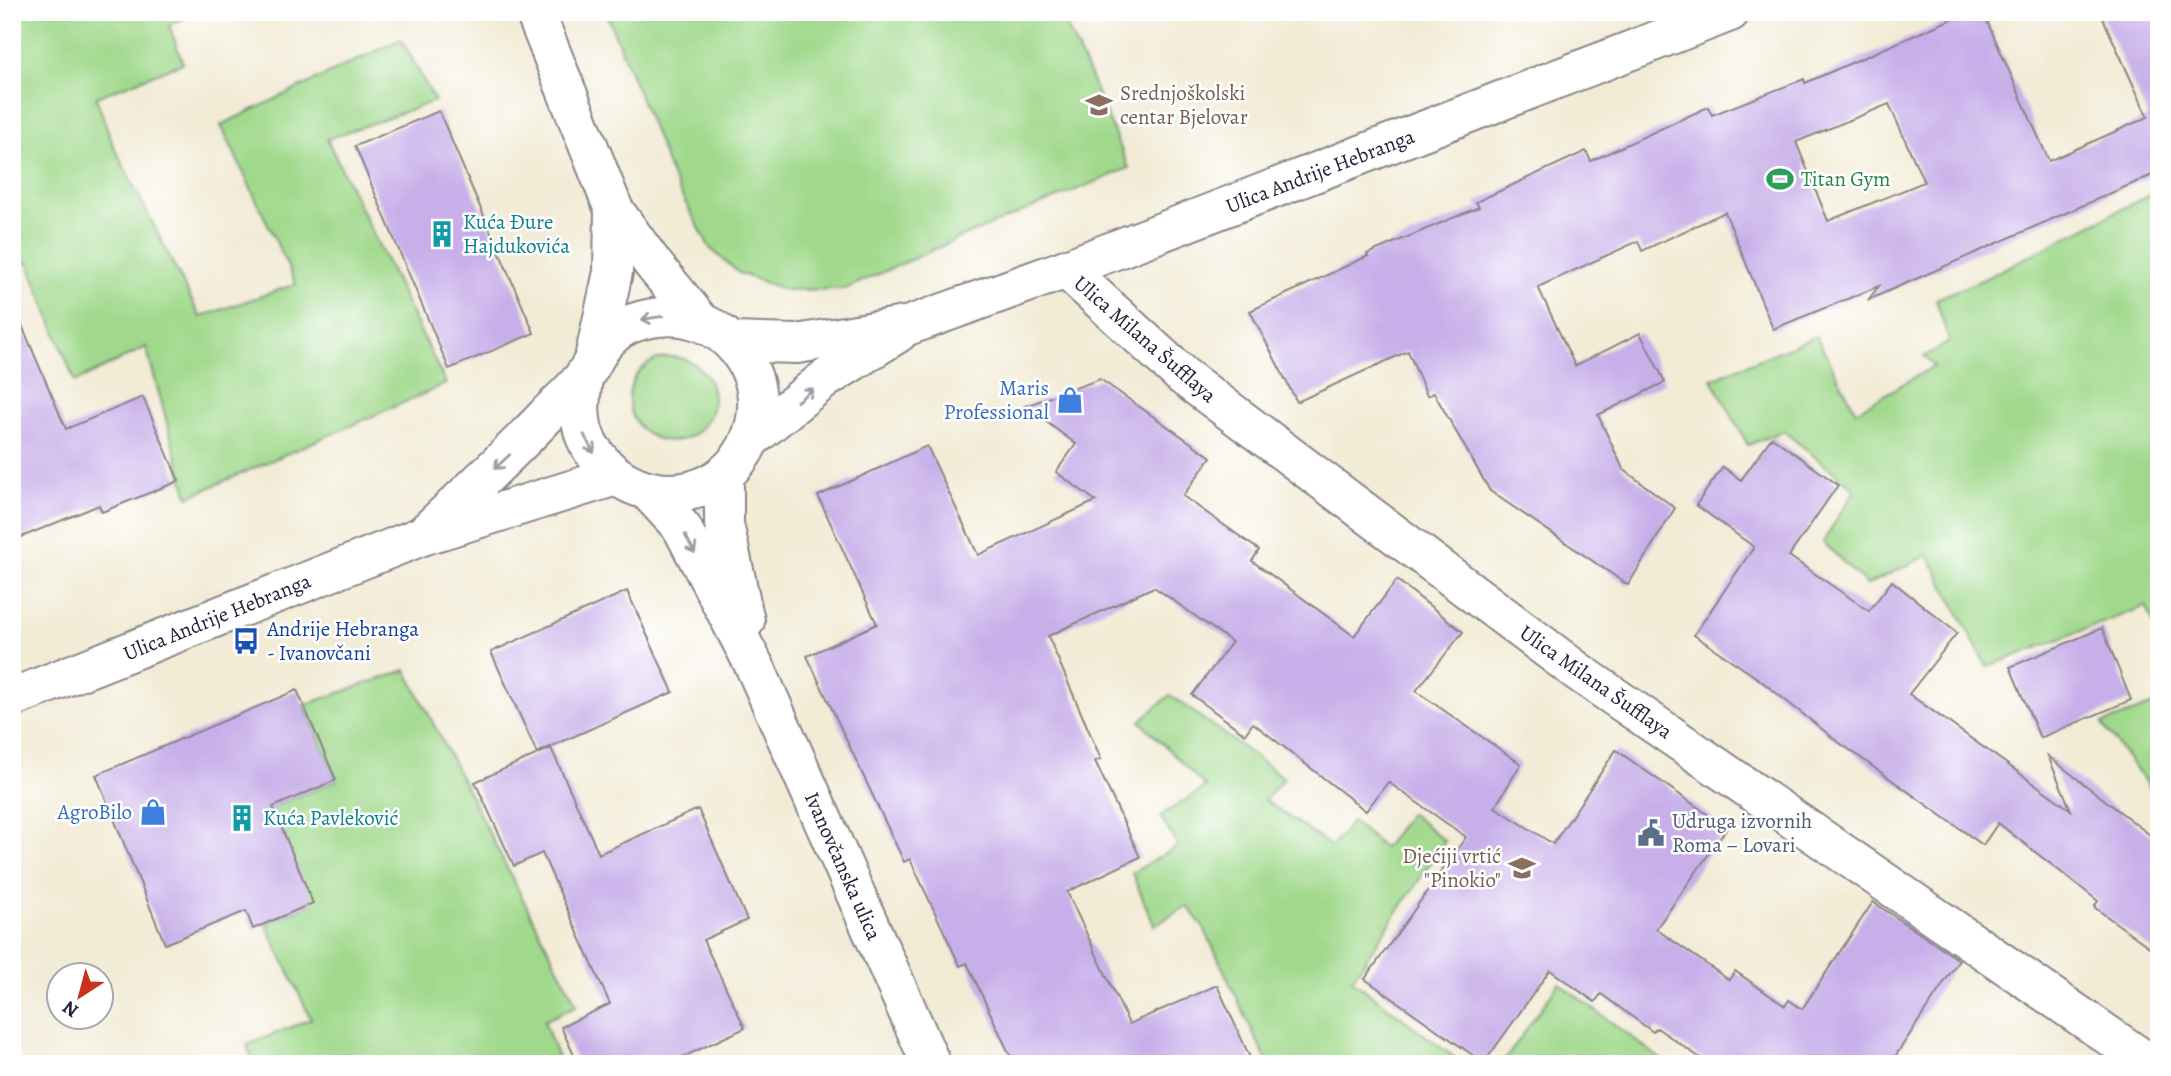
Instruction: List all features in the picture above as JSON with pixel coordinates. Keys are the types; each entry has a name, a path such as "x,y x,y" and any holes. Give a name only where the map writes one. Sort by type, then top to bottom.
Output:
{"street":[{"path":"535,12 614,210 653,264 700,321"},
{"name":"Ulica Andrije Hebranga","path":"732,342 797,344 910,325 1066,269 1730,12"},
{"path":"614,210 613,272 579,405 583,432 596,457 632,483"},
{"name":"Ulica Milana Šufflaya","path":"1066,269 1183,376 1587,678 2150,1064"},
{"name":"Ulica Andrije Hebranga","path":"12,698 422,536 632,483 675,493 701,488 724,474 740,458 752,438 758,413 757,391 748,363 732,342 717,329 700,321 671,315 641,319 615,332 589,366 513,452 422,536"},
{"name":"Ulica Andrije Hebranga","path":"752,438 825,379 910,325"},
{"name":"Ivanovčanska ulica","path":"724,474 724,524 755,667"},
{"name":"Ivanovčanska ulica","path":"632,483 682,528 755,667 931,1064"}],"green space":[{"path":"12,12 196,12 169,25 183,63 96,97 113,145 200,317 296,284 221,125 401,39 435,101 327,139 446,384 188,497 146,347 75,382 28,262 12,270"},
{"path":"606,12 1060,12 1129,168 845,289 786,290 739,273 710,248 674,181"},
{"path":"2159,190 2159,635 2146,606 1987,667 1928,555 1867,585 1823,542 1855,490 1784,431 1748,445 1712,379 1816,336 1856,411 1934,366 1924,357 1949,342 1936,299 1984,279"},
{"path":"671,357 687,360 701,369 710,383 713,399 710,415 701,429 687,438 671,441 655,438 641,429 632,415 629,399 632,383 641,369 655,360"},
{"path":"406,670 577,1005 544,1021 560,1064 254,1064 247,1045 311,1019 266,924 312,903 272,807 336,780 304,705"},
{"path":"1170,695 1284,778 1265,800 1332,847 1352,821 1384,848 1410,813 1445,841 1352,980 1463,1064 1268,1064 1204,928 1187,906 1154,925 1132,873 1178,846 1160,816 1206,787 1140,721"},
{"path":"2159,703 2159,786 2151,789 2102,724"},
{"path":"1559,983 1667,1064 1502,1064"}],"building":[{"path":"1968,12 1983,12 2049,161 2148,117 2100,12 2159,12 2159,172 1868,300 1879,286 1773,329 1725,212 1642,251 1638,241 1538,287 1575,366 1640,333 1665,382 1598,415 1623,469 1675,508 1628,585 1490,491 1434,393 1427,396 1408,351 1297,402 1250,311 1368,256 1367,254 1479,207 1476,202 1586,151 1591,161 1708,107 1712,115 1804,79 1805,83","holes":["1889,104 1924,182 1828,221 1796,142"]},
{"name":"Kuća Đure Hajdukovića","path":"439,111 534,333 449,369 355,146"},
{"path":"12,302 66,429 143,397 179,481 102,512 99,505 12,541"},
{"path":"1100,379 1211,457 1183,496 1259,550 1252,561 1354,636 1397,580 1463,632 1416,691 1521,764 1495,807 1553,844 1616,750 1727,828 1656,929 1729,980 1735,971 1785,1006 1789,1000 1802,1009 1873,902 1959,960 1890,1064 1709,1064 1657,1028 1653,1032 1601,994 1595,1002 1550,970 1484,1063 1365,979 1466,837 1388,782 1366,811 1253,723 1245,734 1192,695 1232,642 1154,587 1048,636 1101,759 1095,761 1140,857 1067,892 1129,1024 1217,985 1253,1064 1014,1064 967,963 960,966 910,859 904,862 807,656 877,624 818,496 927,446 978,555 1096,501 1056,472 1076,444 1025,406"},
{"path":"1772,437 1838,485 1789,556 1869,611 1892,581 1957,633 1909,694 2071,810 2048,756 2159,842 2159,954 2094,907 2098,901 1998,823 1983,845 1837,741 1760,680 1694,635 1754,547 1696,505 1723,467 1741,480"},
{"path":"627,591 673,692 537,753 491,652"},
{"path":"2102,628 2131,700 2040,738 2010,667"},
{"path":"297,690 336,780 273,807 313,903 253,929 246,911 165,944 96,775"},
{"path":"551,748 599,854 698,809 747,920 703,940 745,1028 668,1064 578,1064 561,1027 610,1004 542,853 514,866 475,782"}],"place":[{"name":"Srednjoškolski centar Bjelovar","path":"1099,105"},
{"name":"Titan Gym","path":"1780,179"},
{"name":"Kuća Đure Hajdukovića","path":"442,234"},
{"name":"Maris Professional","path":"1070,400"},
{"name":"Andrije Hebranga - Ivanovčani","path":"246,641"},
{"name":"AgroBilo","path":"153,812"},
{"name":"Kuća Pavleković","path":"242,818"},
{"name":"Udruga izvornih Roma – Lovari","path":"1651,833"},
{"name":"Djećiji vrtić \"Pinokio\"","path":"1522,868"}]}
